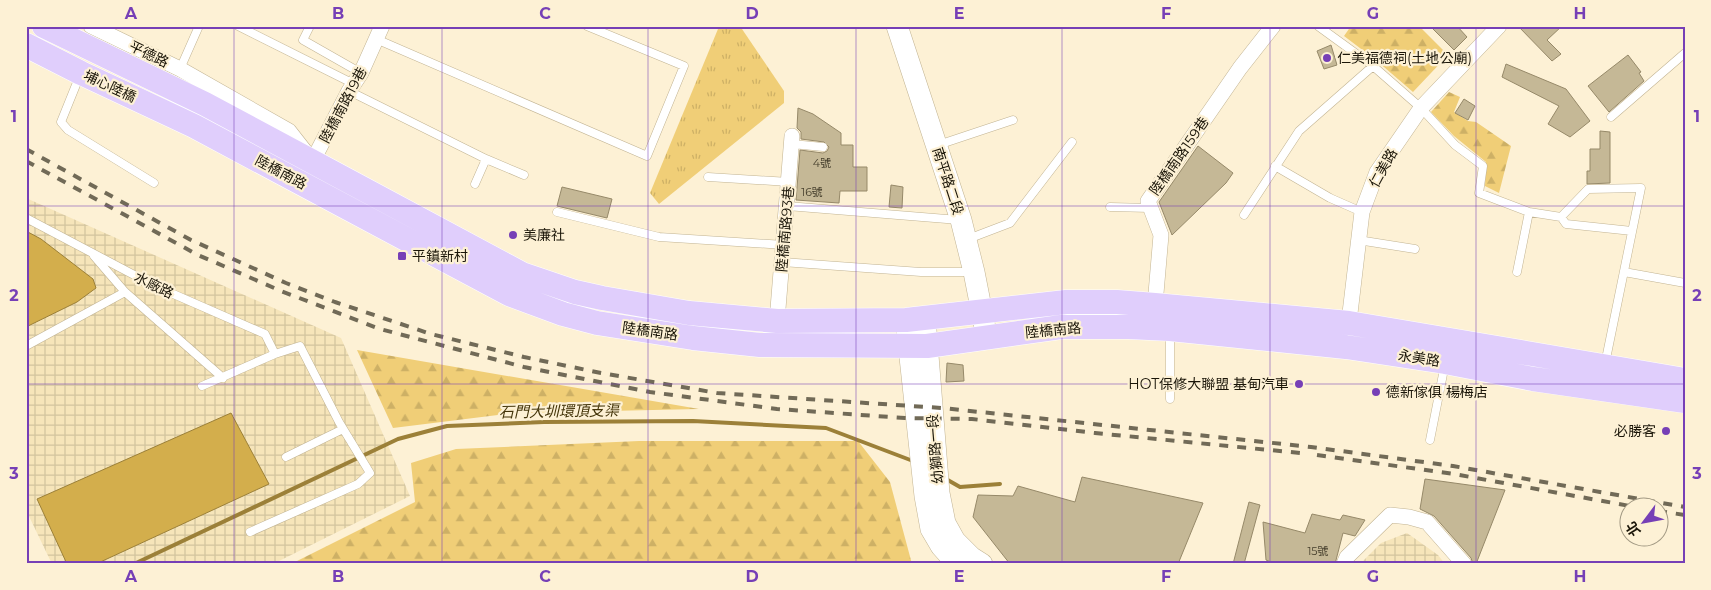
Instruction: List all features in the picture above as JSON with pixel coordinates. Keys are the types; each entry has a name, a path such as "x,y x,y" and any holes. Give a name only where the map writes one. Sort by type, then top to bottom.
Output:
{"main road":[{"name":"埔心陸橋","path":"44,26 205,104"},
{"name":"埔心陸橋","path":"26,45 194,126"},
{"name":"陸橋南路","path":"205,104 313,161 451,229 522,274 575,292 602,298 689,313 777,322 916,319 1066,302 1117,302 1155,305"},
{"name":"陸橋南路","path":"194,126 509,294 563,314 597,323 693,338 760,345 918,346 1061,327 1161,329"},
{"name":"永美路","path":"1155,305 1349,323 1447,351 1533,379 1685,401"},
{"name":"永美路","path":"1161,329 1346,346 1447,351 1604,366 1685,380"}],"street":[{"name":"平德路","path":"91,26 180,70"},
{"name":"南平路二段","path":"898,26 963,230 974,272 987,338"},
{"name":"陸橋南路159巷","path":"1155,305 1160,235 1148,201 1240,68 1273,26"},
{"name":"仁美路","path":"1346,346 1362,212 1377,172 1421,108 1499,26"},
{"name":"陸橋南路19巷","path":"300,182 313,161 379,33"},
{"name":"陸橋南路","path":"180,70 289,131 313,161"},
{"name":"陸橋南路93巷","path":"777,322 792,140"},
{"name":"幼獅路一段","path":"916,319 925,496 931,529 941,546 957,564"},
{"name":"幼獅路一段","path":"918,346 939,494 945,523 955,541 971,557 982,564"},
{"path":"1344,564 1348,557 1390,515 1409,517 1427,522 1464,564"}],"lane":[{"path":"180,70 199,26"},
{"path":"238,26 354,83 486,159 524,175"},
{"path":"310,26 302,40 354,83"},
{"path":"379,33 648,156 684,66 587,26"},
{"path":"1318,26 1374,66 1421,108 1455,145 1482,166 1479,193 1529,212 1561,217 1566,224 1632,231"},
{"path":"1611,117 1685,53"},
{"path":"1244,215 1299,131 1374,66"},
{"path":"81,73 62,122 68,130 154,183"},
{"path":"936,146 1013,120"},
{"path":"792,140 823,147"},
{"path":"786,206 963,230 1010,223 1072,142"},
{"path":"475,184 486,159"},
{"path":"1275,166 1330,198 1362,212"},
{"path":"708,177 788,182"},
{"path":"1561,217 1588,189 1641,188 1604,366"},
{"path":"1110,208 1150,208"},
{"path":"557,212 659,237 784,245"},
{"path":"1517,272 1529,212"},
{"name":"水廠路","path":"26,218 155,286 265,334 275,354"},
{"path":"1358,240 1416,249"},
{"path":"91,253 126,292 223,378"},
{"path":"782,262 921,272 974,272"},
{"path":"1624,272 1685,283"},
{"path":"26,346 126,292"},
{"path":"1161,329 1170,399"},
{"path":"202,386 275,354 300,346 343,429 370,473 358,484 250,532"},
{"path":"1430,440 1447,351"},
{"path":"286,457 343,429"}],"shaded area":[{"path":"26,198 341,338 410,496 273,564 52,564 26,510"},
{"path":"26,231 41,239 93,279 96,288 77,302 26,327"},
{"path":"231,413 269,484 96,564 67,564 37,499"},
{"path":"1407,533 1438,555 1445,564 1360,564 1381,543"}],"green space":[{"path":"1351,26 1419,26 1448,55 1413,92 1344,36"},
{"path":"718,29 742,29 784,91 784,103 659,204 650,193"},
{"path":"1449,92 1460,97 1454,112 1468,121 1476,122 1511,146 1499,193 1485,186 1486,162 1454,136 1431,112"},
{"path":"357,350 699,409 515,413 393,428"},
{"path":"639,441 858,441 890,482 912,564 291,564 415,502 411,463 456,449"}],"building":[{"path":"1430,26 1457,26 1467,37 1454,50"},
{"path":"1518,26 1562,26 1547,40 1561,54 1552,61"},
{"name":"仁美福德祠(土地公廟)","path":"1331,45 1337,65 1324,69 1317,51"},
{"path":"1628,55 1641,72 1639,73 1644,81 1609,112 1588,86"},
{"path":"1506,64 1566,89 1590,121 1570,137 1548,124 1559,106 1502,77"},
{"path":"1464,99 1475,106 1468,120 1455,113"},
{"path":"798,108 813,114 841,133 841,145 853,145 853,167 867,167 867,191 840,191 839,203 796,200 800,150 823,153 829,147 824,142 801,139 801,132 797,128"},
{"path":"1600,131 1610,132 1610,183 1587,184 1587,171 1590,171 1590,149 1600,149"},
{"path":"1198,146 1233,173 1226,183 1172,235 1159,202"},
{"path":"891,185 903,187 902,208 889,207"},
{"path":"562,187 612,199 607,218 557,206"},
{"path":"947,363 963,365 964,381 946,382"},
{"path":"1082,477 1203,503 1178,564 1010,564 973,517 978,495 1013,496 1018,486 1075,502"},
{"path":"1425,479 1505,490 1476,564 1473,564 1471,558 1434,516 1420,509"},
{"path":"1249,502 1260,505 1244,564 1233,564"},
{"path":"1312,514 1340,520 1343,515 1365,520 1355,536 1343,533 1335,564 1276,564 1266,560 1263,522 1305,533"}],"waterway":[{"name":"石門大圳環頂支渠","path":"134,564 398,439 447,426 544,422 693,421 826,428 913,461"},
{"name":"石門大圳環頂支渠","path":"946,479 960,487 1000,484"}],"railway":[{"path":"26,149 191,240 286,283 335,302 431,334 524,357 601,373 717,393 942,408 1311,447 1453,466 1685,507"},
{"path":"26,161 198,255 281,291 380,329 524,367 650,392 777,409 905,418 972,419 1300,453"},
{"path":"1317,455 1454,474 1618,504"},
{"path":"1668,512 1685,515"}],"place":[{"name":"仁美福德祠(土地公廟)","path":"1327,58"},
{"name":"美廉社","path":"513,235"},
{"name":"平鎮新村","path":"402,256"},
{"name":"HOT保修大聯盟 基甸汽車","path":"1299,384"},
{"name":"德新傢俱 楊梅店","path":"1376,392"},
{"name":"必勝客","path":"1666,431"}]}
